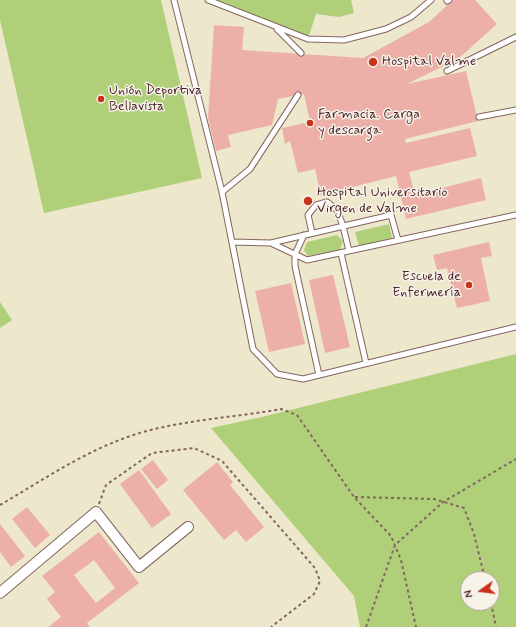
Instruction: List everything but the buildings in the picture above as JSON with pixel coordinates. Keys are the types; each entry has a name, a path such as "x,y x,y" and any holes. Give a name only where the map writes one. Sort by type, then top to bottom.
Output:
{"street":[{"path":"0,593 96,512 139,567 188,527"}],"lane":[{"path":"174,0 222,192 253,349 277,374 303,379 516,327"},
{"path":"208,0 308,39 344,40 386,29 411,17 431,0"},
{"path":"275,27 301,53"},
{"path":"447,71 516,37"},
{"path":"222,192 250,170 298,95"},
{"path":"480,117 516,110"},
{"path":"312,234 308,215 316,205 327,202 337,210 343,226 349,251"},
{"path":"232,242 271,243 391,215 398,240"},
{"path":"271,243 307,260 516,215"},
{"path":"304,235 295,254 295,266 319,375"},
{"path":"342,253 366,363"}],"path":[{"path":"0,505 76,460 118,440 160,428 281,409 297,415 354,497 391,536 401,560 416,627"},
{"path":"96,512 106,485 152,453 194,448 222,460 315,568 320,581 314,594 271,627"},
{"path":"366,627 395,545 443,502 516,459"},
{"path":"354,497 434,499 464,508 474,534 483,571"},
{"path":"493,611 496,627"}],"green space":[{"name":"Unión Deportiva Bellavista","path":"0,0 161,0 202,178 44,213 0,20"},
{"path":"208,0 351,0 354,13 339,17 316,14 308,39"},
{"path":"389,224 392,238 359,246 355,232"},
{"path":"337,235 343,241 340,250 308,256 304,250 307,242"},
{"path":"0,302 12,320 0,328"},
{"path":"516,354 516,627 360,627 354,596 211,428 262,417"}],"place":[{"name":"Hospital Valme","path":"373,62"},
{"name":"Unión Deportiva Bellavista","path":"101,99"},
{"name":"Farmacia. Carga y descarga","path":"310,123"},
{"name":"Hospital Universitario Virgen de Valme","path":"308,201"},
{"name":"Escuela de Enfermería","path":"469,285"}]}
